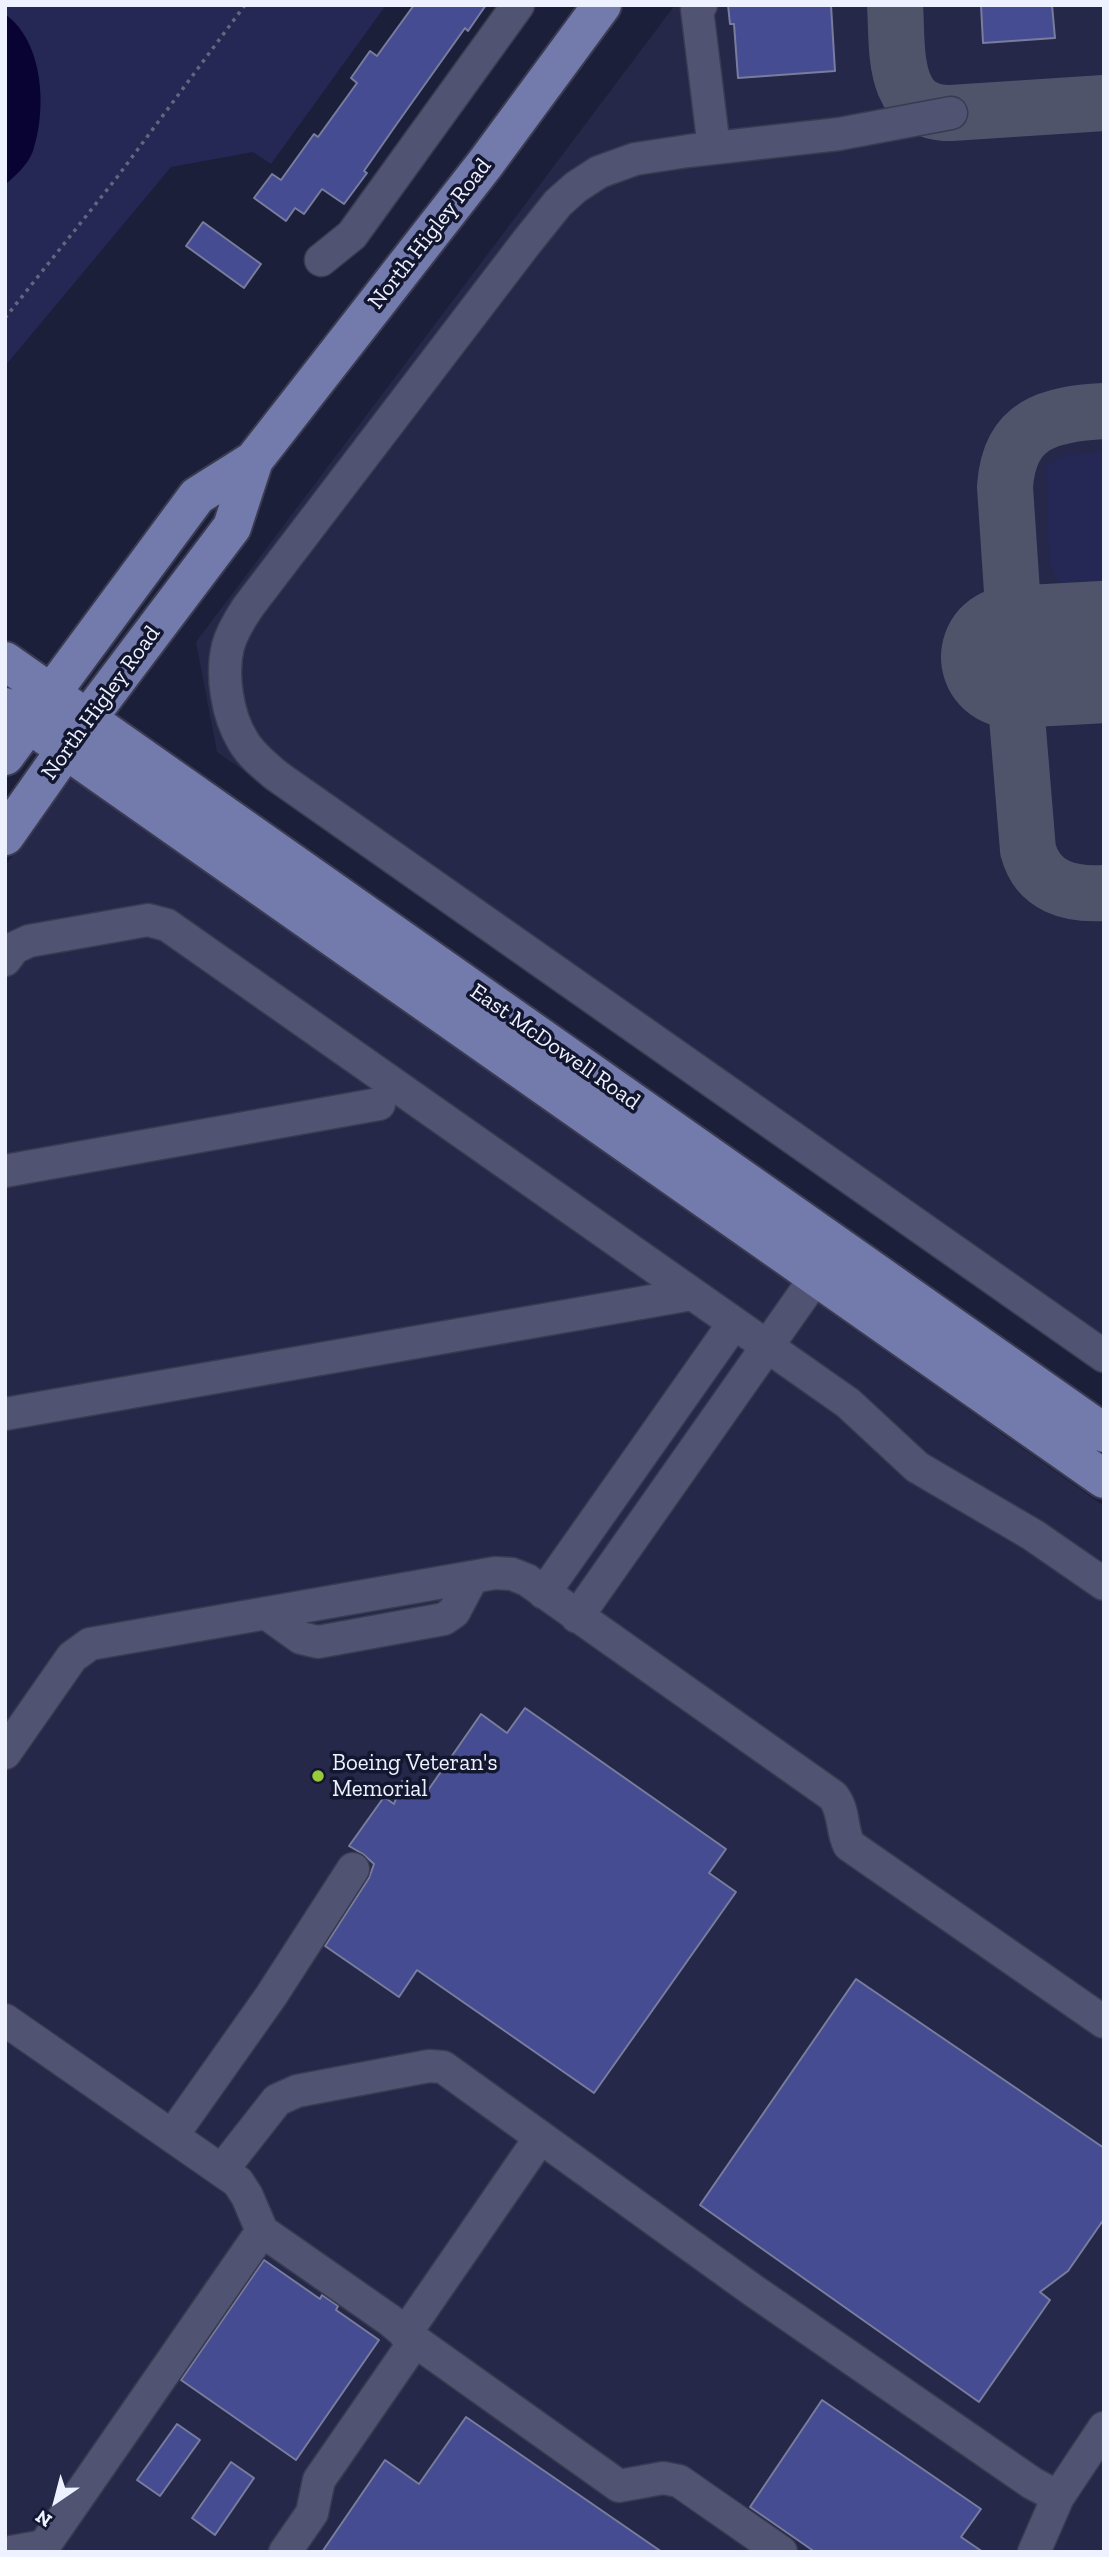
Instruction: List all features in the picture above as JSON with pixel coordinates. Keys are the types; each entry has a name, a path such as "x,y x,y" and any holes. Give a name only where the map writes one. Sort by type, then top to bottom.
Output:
{"main road":[{"name":"North Higley Road","path":"5,756 17,715 50,692 197,496 254,460 485,164 602,5"},
{"name":"North Higley Road","path":"5,836 88,718 232,527 254,460"},
{"name":"East McDowell Road","path":"5,661 88,718 827,1261 1104,1479"},
{"name":"East McDowell Road","path":"17,715 65,750 827,1261 1104,1433"}],"street":[{"path":"321,260 352,235 518,5"},
{"path":"701,5 697,9 714,148"},
{"path":"951,113 839,134 635,159 599,172 576,187 558,203 247,607 231,638 225,665 228,700 243,741 258,760 277,776 1104,1356"},
{"path":"5,960 13,948 29,940 148,920 161,922 858,1411 918,1467 1033,1535 1104,1584"},
{"path":"5,1171 379,1104"},
{"path":"578,1617 827,1261"},
{"path":"5,1414 692,1294"},
{"path":"544,1592 734,1323"},
{"path":"5,1753 72,1657 83,1647 495,1573 512,1574 527,1580 833,1796 841,1812 846,1840 853,1848 1104,2022"},
{"path":"172,2136 271,1996 353,1869"},
{"path":"5,2020 238,2182 262,2231 619,2486 670,2477 697,2491 780,2552"},
{"path":"222,2170 277,2100 297,2091 429,2066 443,2067 765,2299 1032,2483 1058,2497"},
{"path":"285,2552 312,2513 319,2480 540,2138"},
{"path":"11,2552 44,2546 262,2231"},
{"path":"1034,2552 1058,2497 1104,2428"}],"path":[{"path":"5,318 118,176 245,5"}],"shaded area":[{"path":"5,5 386,5 271,164 253,152 171,167 5,366"},
{"path":"675,5 1104,5 1104,1375 217,752 196,642"},
{"path":"5,14 18,26 28,41 35,59 41,97 37,134 31,156 25,166 5,185"},
{"path":"1104,452 1104,590 1077,590 1058,580 1049,562 1046,465 1064,455"},
{"path":"69,775 1104,1506 1104,2552 5,2552 5,866"}],"building":[{"path":"414,5 486,5 468,31 465,28 364,171 367,173 344,204 322,189 304,214 295,208 286,221 254,198 272,174 281,180 314,134 318,137 357,83 351,78 370,51 377,56"},
{"path":"728,5 831,5 835,71 738,78 734,24 730,24"},
{"path":"981,5 1052,5 1055,38 983,43"},
{"path":"203,222 261,264 244,288 186,246"},
{"path":"525,1708 726,1849 709,1873 736,1892 594,2093 417,1970 399,1997 325,1946 369,1878 374,1864 349,1846 384,1797 394,1804 402,1781 424,1796 481,1714 507,1733"},
{"path":"856,1979 1104,2148 1104,2219 1068,2271 1040,2292 1050,2300 979,2402 700,2205"},
{"path":"264,2260 320,2299 322,2295 338,2306 336,2310 379,2340 296,2460 181,2380"},
{"path":"822,2400 981,2509 961,2537 983,2552 815,2552 750,2507"},
{"path":"466,2417 662,2552 322,2552 385,2460 419,2484"},
{"path":"177,2424 200,2440 160,2496 137,2480"},
{"path":"231,2462 254,2478 215,2535 192,2518"}],"taxiway":[{"path":"895,5 901,76 907,91 917,103 931,110 951,113 1104,103"},
{"path":"1104,411 1066,415 1036,426 1024,436 1015,449 1008,465 1005,487 1012,592 1012,657 1028,850 1039,873 1057,886 1079,892 1104,893"}],"runway":[{"path":"1012,657 1104,652"}],"place":[{"name":"Boeing Veteran's Memorial","path":"318,1776"}]}
